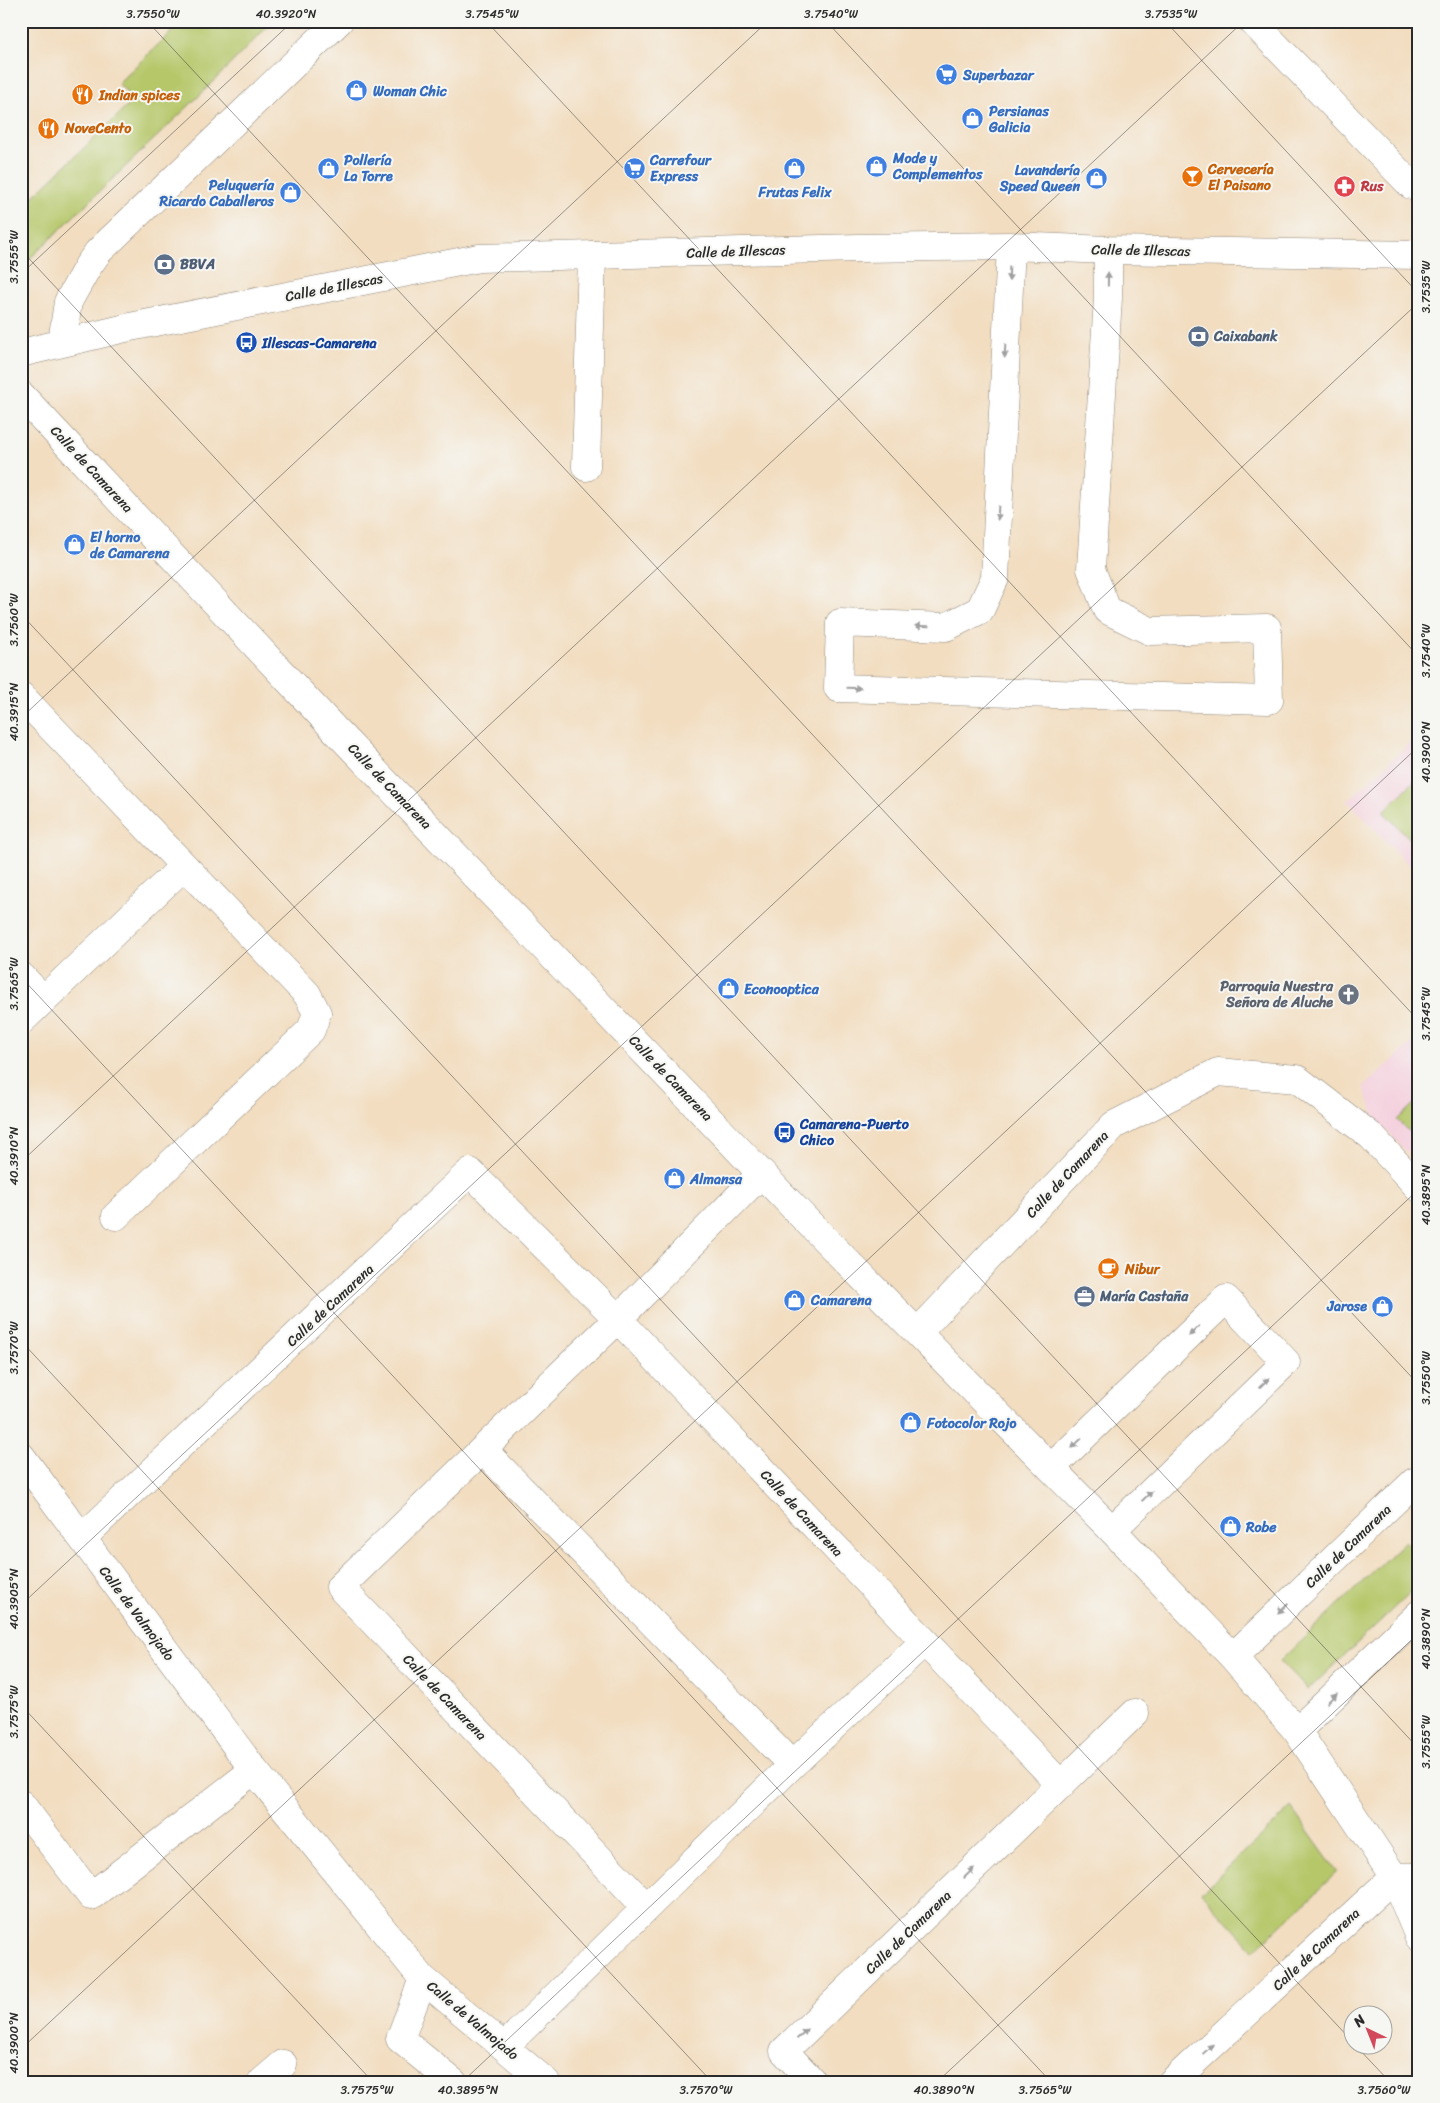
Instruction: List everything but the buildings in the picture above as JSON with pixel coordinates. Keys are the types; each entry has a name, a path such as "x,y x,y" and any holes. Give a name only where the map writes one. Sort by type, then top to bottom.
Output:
{"street":[{"path":"62,342 68,302 98,252 339,21"},
{"path":"1252,21 1412,185"},
{"path":"1011,246 995,578 980,610 946,627 840,623 838,688 1270,700 1267,628 1150,631 1107,610 1091,569 1107,308 1108,250"},
{"name":"Calle de Illescas","path":"21,353 62,342 479,258 1011,246 1108,250 1419,255"},
{"path":"586,467 592,255"},
{"name":"Calle de Camarena","path":"21,395 338,733 762,1173 1112,1530 1233,1657 1297,1732 1406,1877 1419,1937"},
{"path":"21,696 308,994 317,1013 311,1030 116,1216"},
{"path":"21,1021 184,866"},
{"path":"21,976 43,999"},
{"name":"Calle de Camarena","path":"918,1332 1114,1125 1218,1072 1297,1080 1371,1136 1419,1188"},
{"name":"Calle de Camarena","path":"82,1538 470,1172 618,1319 1061,1785"},
{"name":"Calle de Camarena","path":"646,1907 340,1587 618,1319 762,1173"},
{"path":"1051,1468 1226,1299 1286,1362 1112,1530"},
{"path":"483,1450 792,1765"},
{"name":"Calle de Valmojado","path":"21,1456 254,1770 423,1979 546,2082"},
{"name":"Calle de Camarena","path":"1233,1657 1414,1482 1419,1487"},
{"path":"1297,1732 1419,1614"},
{"path":"505,2046 792,1765 924,1642"},
{"name":"Calle de Camarena","path":"813,2082 784,2050 1136,1712"},
{"path":"21,1804 91,1896 254,1770"},
{"name":"Calle de Camarena","path":"1172,2082 1406,1877"},
{"name":"Calle de Valmojado","path":"423,1979 400,2039 453,2082"},
{"path":"262,2082 283,2064"}],"shaded area":[{"path":"1419,734 1419,876 1348,801"},
{"path":"1419,1037 1419,1165 1377,1121 1363,1087"}],"green space":[{"path":"183,21 273,21 198,97 21,267 21,208 134,100 118,83"},
{"path":"1419,776 1419,848 1383,812"},
{"path":"1419,1099 1419,1142 1397,1120"},
{"path":"1405,1541 1419,1555 1419,1584 1308,1690 1280,1661"},
{"path":"1291,1808 1337,1872 1254,1951 1201,1893"}],"place":[{"name":"Superbazar","path":"947,75"},
{"name":"Woman Chic","path":"357,91"},
{"name":"Indian spices","path":"83,95"},
{"name":"Persianas Galicia","path":"973,119"},
{"name":"NoveCento","path":"49,128"},
{"name":"Mode y Complementos","path":"877,166"},
{"name":"Pollería La Torre","path":"328,168"},
{"name":"Carrefour Express","path":"634,168"},
{"name":"Frutas Felix","path":"795,169"},
{"name":"Cervecería El Paisano","path":"1192,177"},
{"name":"Lavandería Speed Queen","path":"1096,178"},
{"name":"Rus","path":"1345,186"},
{"name":"Peluquería Ricardo Caballeros","path":"290,193"},
{"name":"BBVA","path":"164,264"},
{"name":"Caixabank","path":"1198,336"},
{"name":"Illescas-Camarena","path":"246,343"},
{"name":"El horno de Camarena","path":"74,545"},
{"name":"Econooptica","path":"728,989"},
{"name":"Parroquia Nuestra Señora de Aluche","path":"1349,994"},
{"name":"Camarena-Puerto Chico","path":"784,1132"},
{"name":"Almansa","path":"674,1179"},
{"name":"Nibur","path":"1109,1269"},
{"name":"María Castaña","path":"1084,1296"},
{"name":"Camarena","path":"795,1300"},
{"name":"Jarose","path":"1383,1306"},
{"name":"Fotocolor Rojo","path":"911,1423"},
{"name":"Robe","path":"1230,1527"}]}
